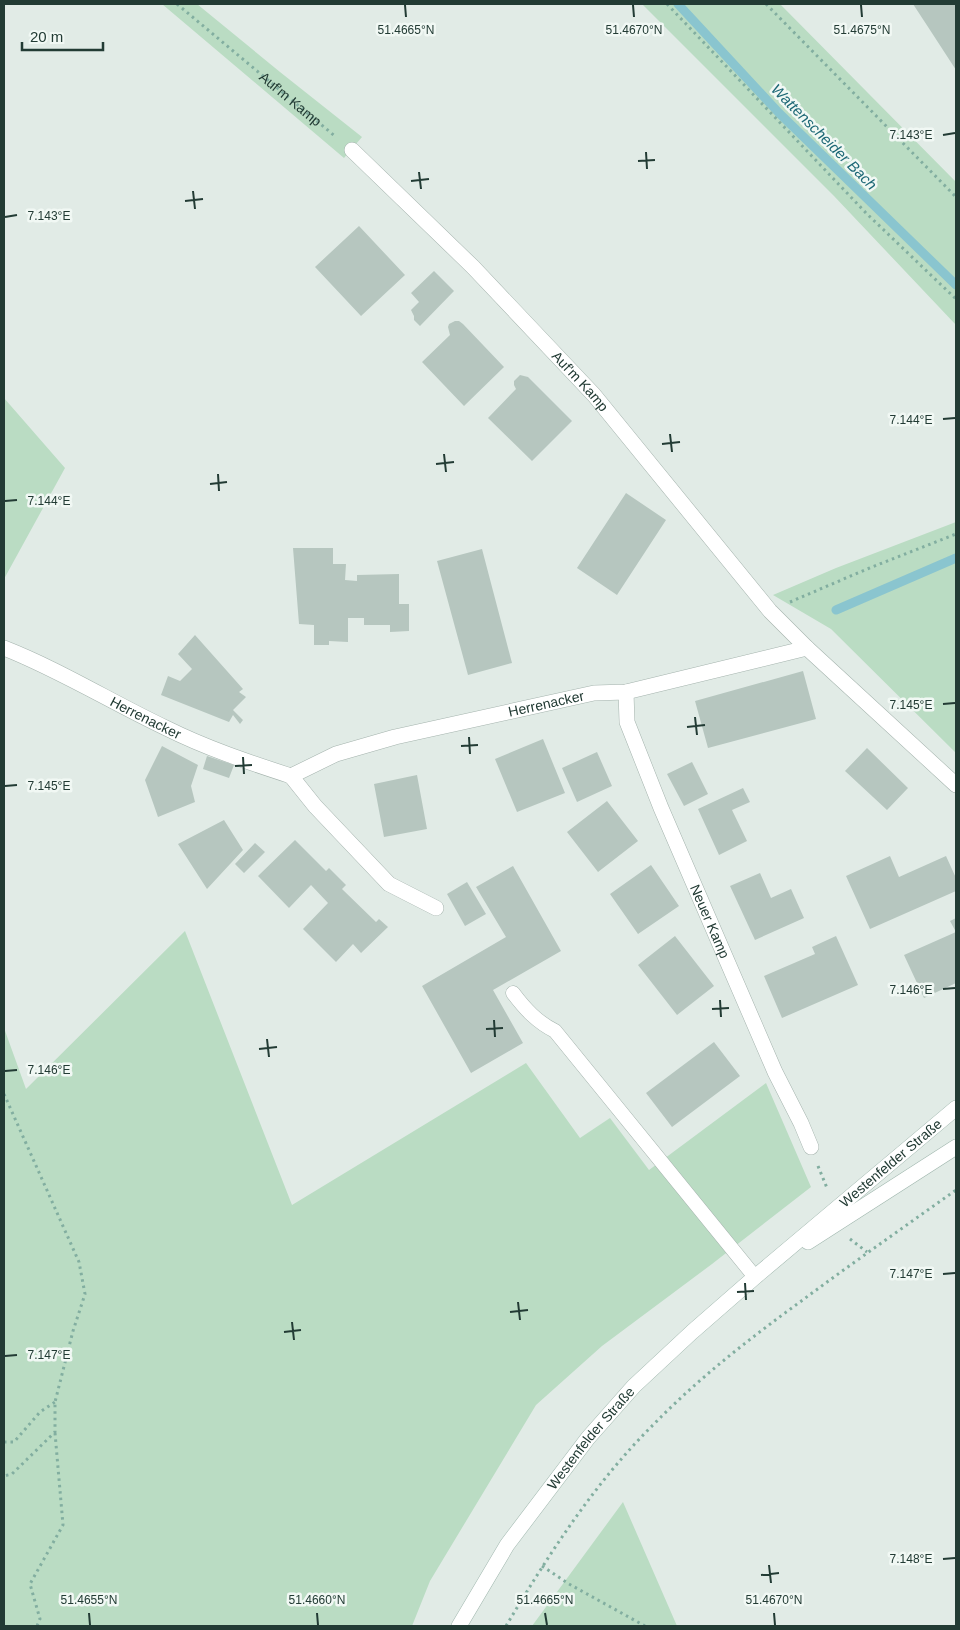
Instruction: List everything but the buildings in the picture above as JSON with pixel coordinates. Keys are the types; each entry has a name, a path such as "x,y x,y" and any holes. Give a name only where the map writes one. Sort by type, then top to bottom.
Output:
{"street":[{"name":"Auf'm Kamp","path":"352,150 473,267 594,395 770,611 807,648 956,785"},
{"name":"Herrenacker","path":"4,648 84,684 165,728 211,748 291,776 336,754 394,737 594,694 626,692 807,648"},
{"name":"Neuer Kamp","path":"626,692 627,722 661,808 775,1072 811,1146"},
{"path":"291,776 315,806 389,884 436,908"},
{"name":"Westenfelder Straße","path":"459,1626 507,1545 588,1438 634,1386 755,1277 956,1108"},
{"name":"Westenfelder Straße","path":"755,1277 956,1147"}],"lane":[{"path":"513,993 528,1012 542,1025 555,1031 755,1277"}],"path":[{"name":"Auf'm Kamp","path":"177,4 352,150"},
{"path":"668,4 867,214 956,299"},
{"path":"766,4 956,197"},
{"path":"770,611 867,569 956,534"},
{"path":"4,1094 79,1262 85,1294 54,1402 63,1525 30,1584 40,1618 37,1626"},
{"path":"811,1146 836,1208"},
{"path":"506,1626 542,1566 609,1473 654,1423 704,1377 790,1309 956,1190"},
{"path":"4,1442 14,1442 40,1412 54,1402"},
{"path":"4,1476 12,1474 55,1432"},
{"path":"542,1566 568,1584 645,1626"}],"green space":[{"path":"162,4 197,4 362,137 344,158"},
{"path":"642,4 780,4 956,182 956,325 834,196"},
{"path":"4,398 65,468 4,579"},
{"path":"956,522 956,753 831,629 773,595 836,568"},
{"path":"185,931 292,1205 526,1063 580,1138 610,1118 649,1170 766,1083 811,1187 602,1346 536,1405 430,1581 412,1626 4,1626 4,1028 26,1089"},
{"path":"623,1502 677,1626 532,1626"}],"waterway":[{"name":"Wattenscheider Bach","path":"678,4 779,113 956,285"},
{"path":"836,610 956,558"}]}
